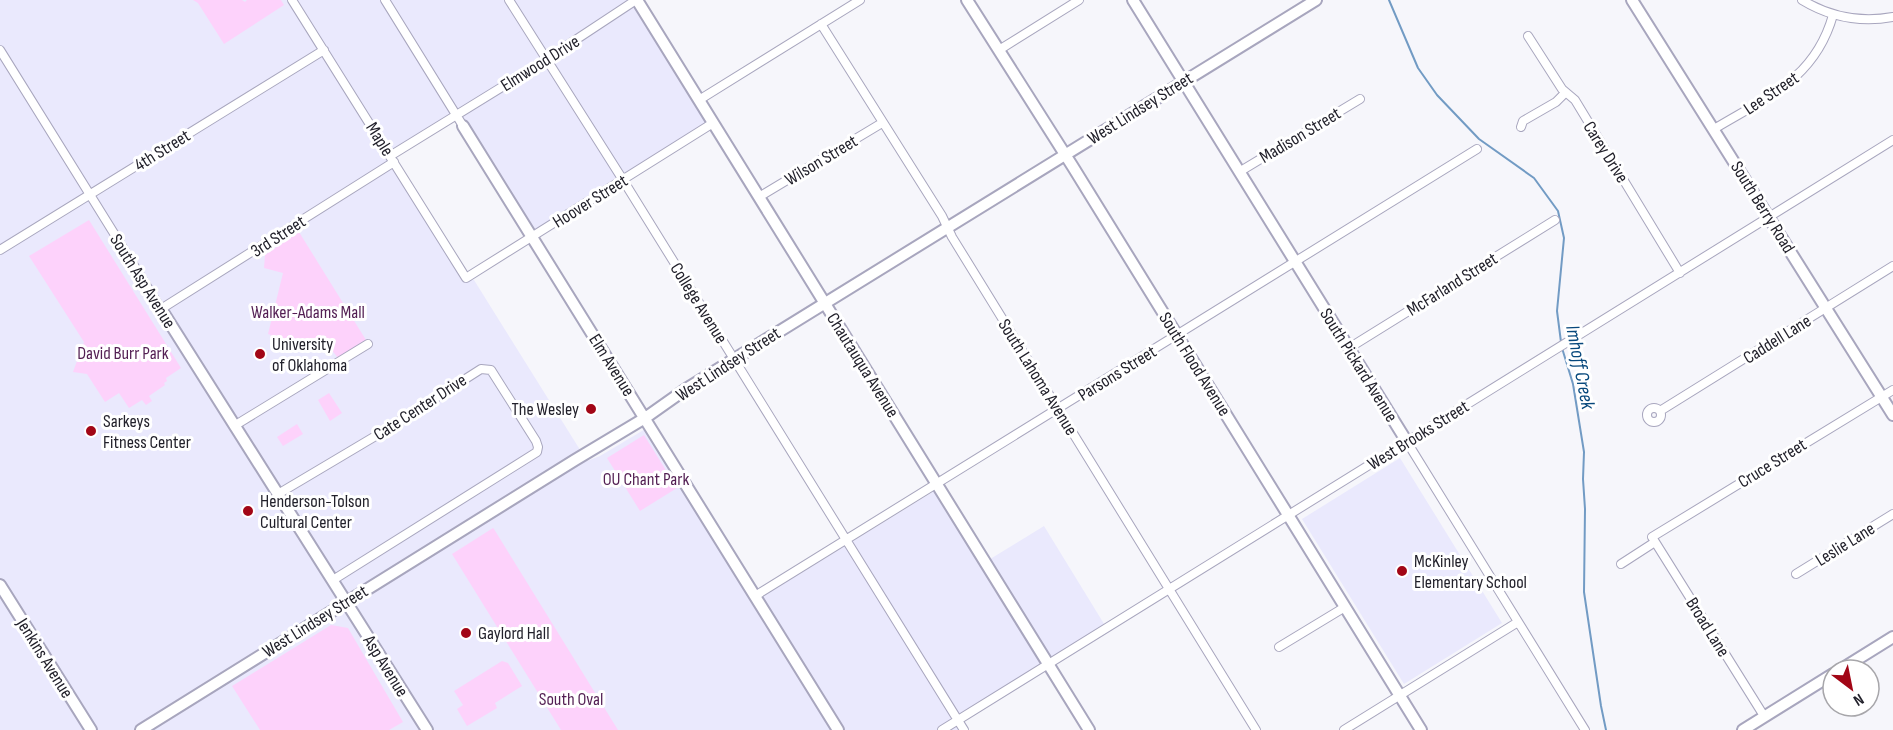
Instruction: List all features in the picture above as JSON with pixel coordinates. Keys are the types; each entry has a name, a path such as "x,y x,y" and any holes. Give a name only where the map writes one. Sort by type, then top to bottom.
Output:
{"street":[{"name":"Maple","path":"292,0 466,278"},
{"name":"Elm Avenue","path":"385,0 838,730"},
{"name":"College Avenue","path":"509,0 964,730"},
{"name":"Elmwood Drive","path":"442,124 636,0"},
{"name":"Chautauqua Avenue","path":"636,0 1089,730"},
{"path":"699,100 860,0"},
{"name":"South Flood Avenue","path":"967,0 1421,730"},
{"path":"999,51 1079,0"},
{"name":"South Pickard Avenue","path":"1133,0 1585,730"},
{"name":"West Lindsey Street","path":"141,730 645,418 734,359 1316,0"},
{"name":"South Berry Road","path":"1632,0 1893,415"},
{"path":"1802,0 1833,15 1861,19 1893,17"},
{"name":"Lee Street","path":"1714,129 1780,89 1805,70 1821,46 1833,15"},
{"name":"South Lahoma Avenue","path":"821,24 1256,730"},
{"name":"Carey Drive","path":"1528,36 1565,93 1575,100 1680,273"},
{"name":"South Asp Avenue","path":"0,50 346,601"},
{"name":"4th Street","path":"0,250 324,50"},
{"path":"1521,127 1523,121 1556,102 1565,93"},
{"name":"Madison Street","path":"1239,172 1360,99"},
{"name":"Hoover Street","path":"466,278 713,123"},
{"name":"Wilson Street","path":"759,197 882,123"},
{"name":"3rd Street","path":"161,309 442,124"},
{"name":"West Brooks Street","path":"942,730 1893,140"},
{"name":"Parsons Street","path":"755,596 1478,149"},
{"name":"McFarland Street","path":"1349,348 1555,220"},
{"name":"Caddell Lane","path":"1660,411 1893,266"},
{"path":"234,426 368,344"},
{"name":"Cate Center Drive","path":"278,494 384,431 481,369 491,370 519,411 538,445 538,450 534,455 333,580"},
{"name":"Cruce Street","path":"1621,564 1654,540 1893,390"},
{"name":"Leslie Lane","path":"1796,574 1893,514"},
{"name":"Broad Lane","path":"1654,540 1764,717"},
{"name":"Jenkins Avenue","path":"0,585 91,730"},
{"name":"Asp Avenue","path":"346,601 427,730"},
{"path":"1279,647 1345,607"},
{"path":"1344,730 1518,622"},
{"path":"1859,658 1893,637"},
{"path":"1743,730 1821,681"}],"shaded area":[{"name":"University of Oklahoma","path":"0,0 631,0 709,123 534,231 458,110 385,156 462,280 474,280 587,461 600,456 647,428 754,602 936,490 982,564 1044,526 1109,632 957,726 959,730 0,730"},
{"name":"McKinley Elementary School","path":"1400,458 1502,623 1404,684 1302,519"}],"green space":[{"path":"193,0 242,0 245,2 247,0 281,0 284,5 224,44 198,3"},
{"name":"David Burr Park","path":"89,220 181,368 166,378 165,385 149,396 152,401 146,405 142,400 129,408 119,393 105,402 87,374 73,372 84,342 29,256"},
{"name":"Walker-Adams Mall","path":"299,232 366,340 338,358 331,349 304,346 270,338 271,335 268,334 283,273 264,268 265,255"},
{"path":"329,393 342,413 330,421 318,400"},
{"path":"297,424 303,434 283,446 277,437"},
{"name":"OU Chant Park","path":"644,435 677,488 640,511 607,458"},
{"name":"South Oval","path":"493,528 618,730 561,730 452,554"},
{"path":"331,625 348,628 403,722 389,730 260,730 232,686"},
{"path":"502,661 508,663 522,686 495,703 497,708 467,726 457,709 463,705 454,691"}],"waterway":[{"name":"Imhoff Creek","path":"1389,0 1418,68 1437,95 1479,139 1534,178 1558,211 1564,238 1557,311 1561,342"},
{"name":"Imhoff Creek","path":"1562,348 1573,384 1584,452 1584,592 1606,730"}],"place":[{"name":"University of Oklahoma","path":"260,354"},
{"name":"The Wesley","path":"591,409"},
{"name":"Sarkeys Fitness Center","path":"91,431"},
{"name":"Henderson-Tolson Cultural Center","path":"248,511"},
{"name":"McKinley Elementary School","path":"1402,571"},
{"name":"Gaylord Hall","path":"466,633"}]}
